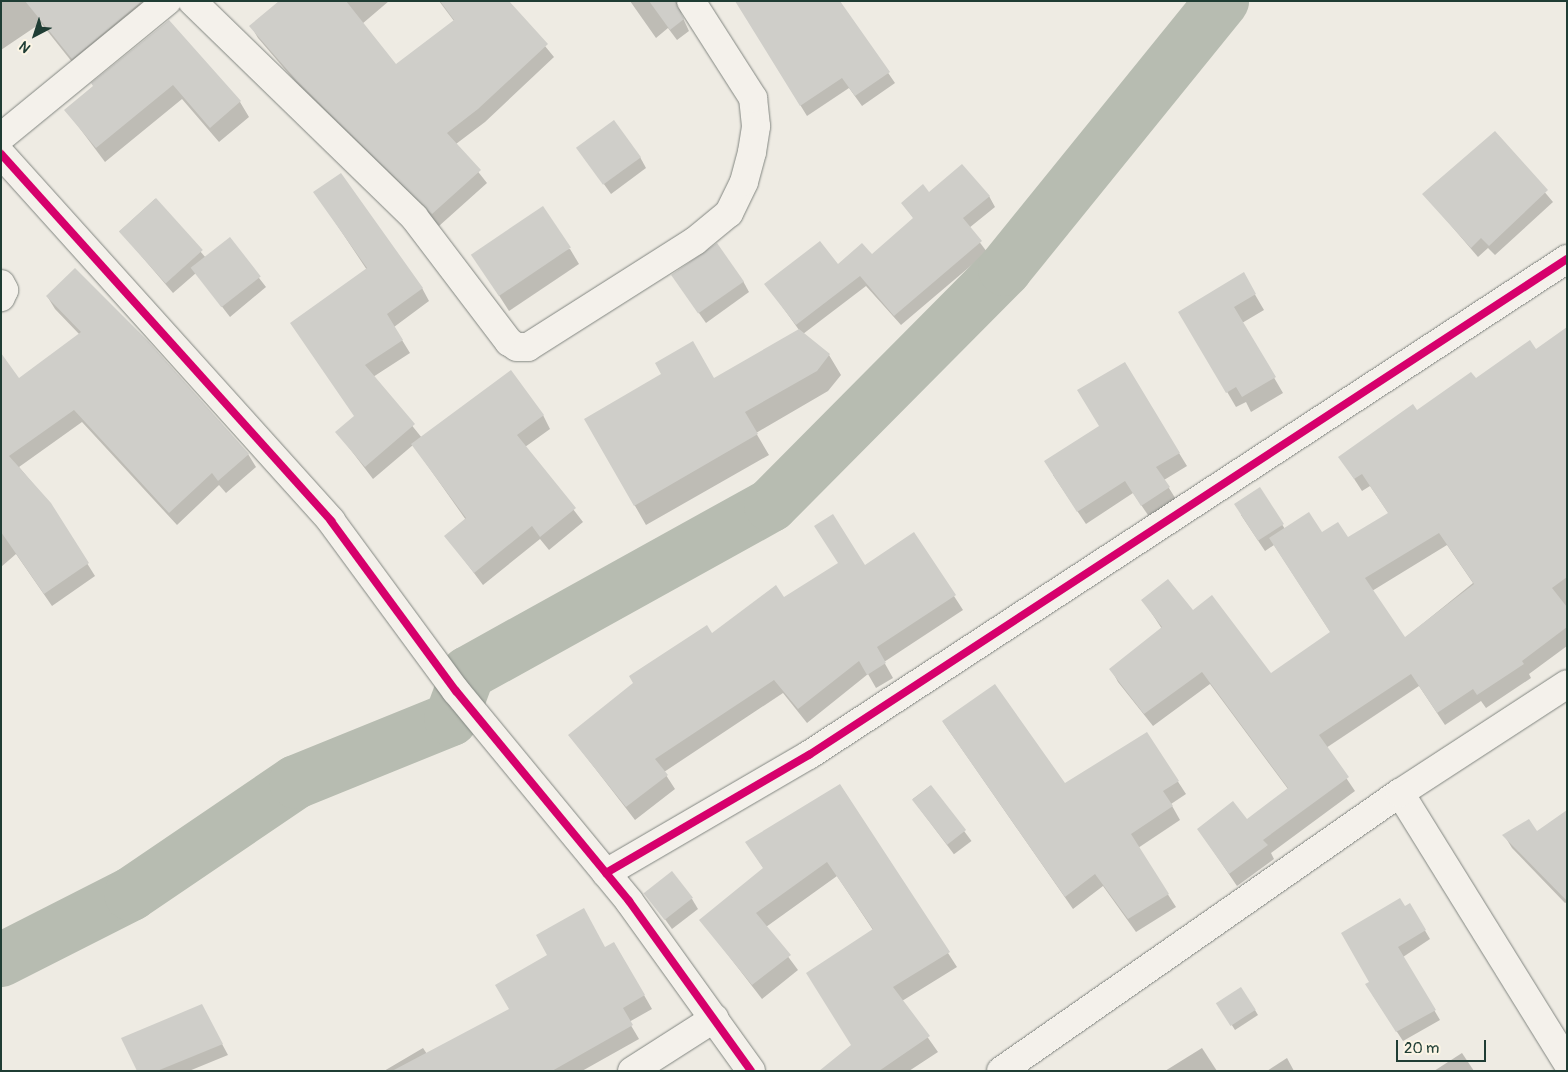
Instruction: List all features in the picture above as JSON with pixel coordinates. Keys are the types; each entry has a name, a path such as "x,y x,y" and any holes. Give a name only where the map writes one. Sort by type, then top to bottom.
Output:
{"street":[{"path":"1,137 166,1"},
{"path":"192,1 414,217 509,342 517,347 528,347 695,241 730,213 744,182 752,152 756,126 753,98 695,3"},
{"path":"6,168 331,521 456,690 606,873 715,1018 751,1071"},
{"path":"606,873 809,755 1567,259"},
{"path":"1,284 4,290 1,297"},
{"path":"1001,1071 1400,794 1567,684"},
{"path":"1400,794 1567,1062"},
{"path":"632,1071 715,1018"}],"building":[{"path":"25,1 142,1 72,59"},
{"path":"279,1 346,1 396,64 454,20 440,1 509,1 548,44 478,109 447,133 481,170 432,214 297,81 249,26"},
{"path":"649,1 675,1 684,19 670,30"},
{"path":"735,1 840,1 890,72 855,96 842,78 800,106"},
{"path":"169,20 241,101 210,128 173,85 96,148 64,110 93,86 91,83"},
{"path":"614,120 641,157 603,185 576,148"},
{"path":"1495,131 1548,190 1489,246 1481,238 1471,248 1422,194"},
{"path":"962,164 990,196 963,218 982,241 894,316 860,276 796,325 764,284 820,241 838,264 862,243 872,254 913,218 901,203 923,184 929,192"},
{"path":"341,173 423,288 387,314 403,340 365,365 415,424 365,467 335,432 354,416 290,323 367,268 313,192"},
{"path":"156,198 203,250 166,283 119,231"},
{"path":"543,206 571,247 499,296 471,255"},
{"path":"230,237 261,276 221,307 191,268"},
{"path":"717,243 744,282 698,314 671,275"},
{"path":"75,268 148,341 249,454 218,481 212,473 169,513 74,410 9,456 51,503 89,563 44,594 1,532 1,353 19,378 81,332 46,296"},
{"path":"1244,272 1256,294 1234,307 1276,377 1242,397 1236,387 1226,393 1178,312"},
{"path":"1567,327 1567,577 1552,588 1567,607 1567,627 1522,661 1524,664 1477,695 1473,689 1437,713 1411,674 1319,735 1349,777 1263,840 1268,845 1229,874 1197,829 1233,801 1247,819 1288,788 1202,672 1144,714 1109,669 1162,627 1141,600 1168,579 1193,610 1212,595 1271,673 1330,632 1269,538 1309,512 1322,532 1338,522 1348,537 1388,513 1362,474 1354,479 1338,457 1413,404 1417,410 1471,372 1476,378 1530,340 1536,349","holes":["1439,533 1474,584 1405,637 1365,578"]},
{"path":"799,329 830,354 817,371 745,412 758,434 634,506 584,419 661,374 655,363 693,341 714,378"},
{"path":"1125,362 1180,453 1156,467 1170,487 1141,506 1125,481 1077,512 1044,461 1099,426 1077,390"},
{"path":"511,370 544,415 517,435 576,508 540,537 532,526 474,573 444,536 466,518 411,444"},
{"path":"1260,487 1284,524 1258,541 1234,504"},
{"path":"833,514 865,565 914,532 956,595 877,647 886,663 867,675 859,661 798,709 774,680 655,759 668,775 626,807 568,735 633,683 629,676 707,625 712,633 776,585 784,597 838,563 814,526"},
{"path":"995,684 1065,783 1147,732 1179,781 1163,791 1173,806 1131,834 1169,894 1128,919 1095,874 1065,897 942,721"},
{"path":"840,784 950,952 893,987 930,1036 879,1071 819,1071 851,1045 806,973 873,929 827,862 756,913 791,955 752,985 699,920 763,868 745,842"},
{"path":"931,785 966,830 947,845 912,800"},
{"path":"1567,810 1567,901 1502,835 1529,819 1537,831"},
{"path":"672,871 693,898 665,920 644,893"},
{"path":"1400,898 1405,906 1410,903 1426,930 1398,947 1436,1010 1396,1032 1365,984 1369,982 1341,933"},
{"path":"584,908 605,947 614,942 645,995 623,1008 633,1025 552,1071 392,1071 509,1009 495,985 547,955 536,935"},
{"path":"1241,987 1256,1010 1231,1026 1216,1003"},
{"path":"202,1004 223,1044 157,1071 137,1071 121,1038"}],"waterway":[{"path":"1,960 131,894 296,782 451,719 468,673 771,505 1005,269 1222,1"}],"cycle path":[{"path":"1,154 331,521 456,691 629,901 751,1071"},
{"path":"606,873 809,755 1567,259"}]}
